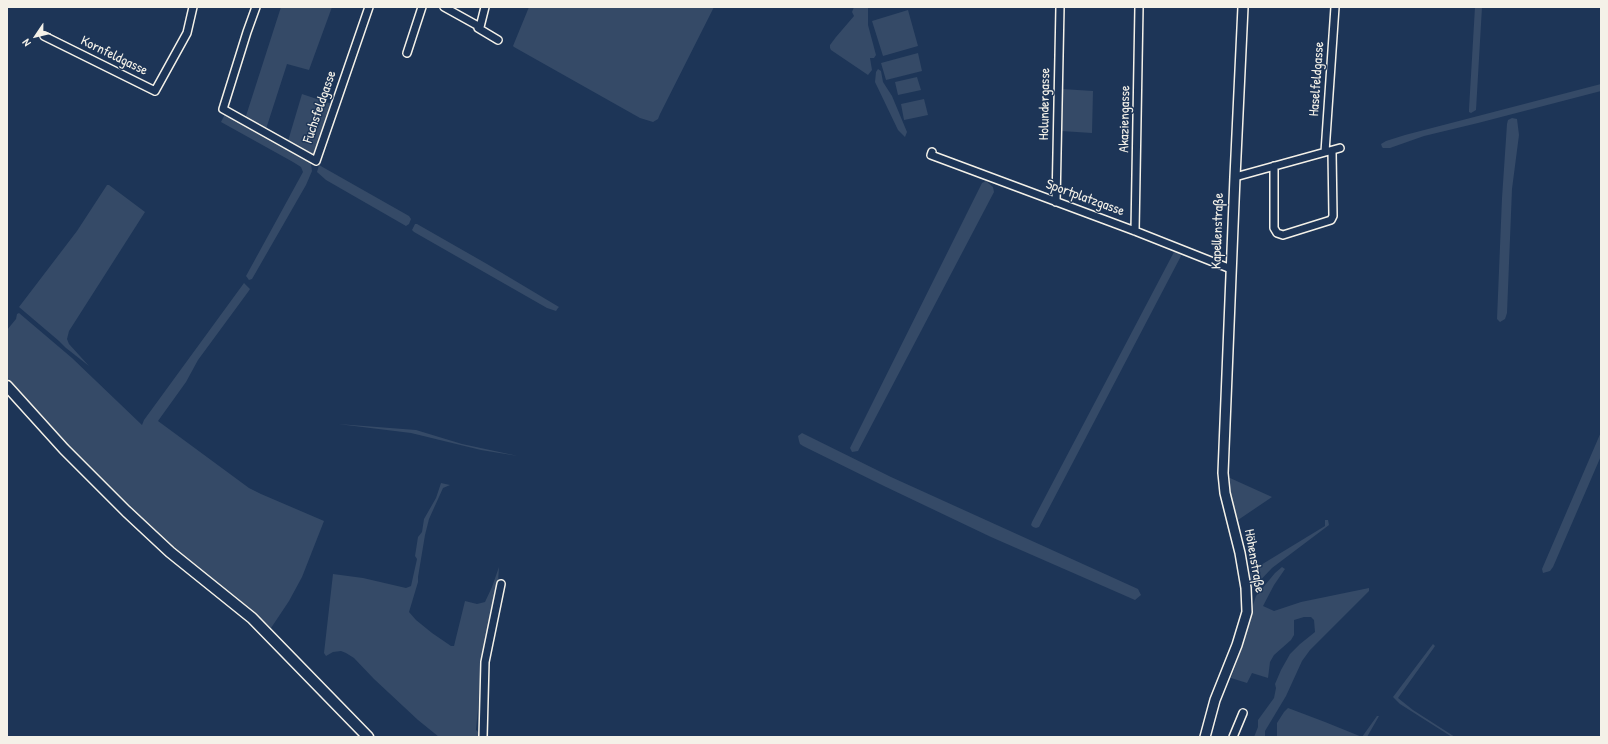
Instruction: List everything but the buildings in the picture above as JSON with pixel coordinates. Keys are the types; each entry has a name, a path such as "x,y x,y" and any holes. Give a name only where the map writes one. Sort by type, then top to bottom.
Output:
{"main road":[{"path":"7,386 64,449 121,506 170,552 252,618 366,736"}],"street":[{"name":"Kornfeldgasse","path":"44,36 155,91 186,33 193,7"},
{"name":"Fuchsfeldgasse","path":"256,7 223,109 316,161 369,7"},
{"path":"407,53 422,7"},
{"path":"444,7 480,27"},
{"path":"485,7 480,27 478,28 498,40"},
{"name":"Holundergasse","path":"1056,202 1060,7"},
{"name":"Akaziengasse","path":"1135,231 1140,7"},
{"name":"Kapellenstraße","path":"1223,455 1243,7"},
{"name":"Haselfeldgasse","path":"1325,152 1335,7"},
{"path":"1235,177 1340,148"},
{"path":"1274,166 1274,228 1277,233 1283,235 1331,220 1333,216 1332,151"},
{"name":"Sportplatzgasse","path":"932,152 931,155 1135,231 1231,269"},
{"name":"Höhenstraße","path":"1205,737 1215,700 1237,645 1247,607 1246,588 1240,553 1226,493 1223,455"},
{"path":"483,737 485,662 501,584"},
{"path":"1233,737 1243,713"}],"shaded area":[{"path":"281,7 332,7 309,70 287,64 266,129 245,119"},
{"path":"529,7 714,7 658,119 653,122 640,118 514,47 513,46"},
{"path":"854,7 868,7 868,25 876,55 874,58 870,58 872,70 868,75 830,48 830,45 836,37 854,16 852,12"},
{"path":"1475,7 1482,7 1476,110 1471,113 1469,112 1469,109"},
{"path":"908,10 918,46 883,56 872,21"},
{"path":"918,53 922,71 886,80 881,63"},
{"path":"878,69 881,71 883,82 892,96 907,132 905,137 898,130 875,82 876,72"},
{"path":"917,77 921,90 898,95 895,82"},
{"path":"1601,84 1601,91 1424,136 1390,148 1383,148 1381,144 1405,135"},
{"path":"1062,89 1093,91 1092,133 1061,131"},
{"path":"302,94 332,104 316,150 313,154 288,141"},
{"path":"924,99 928,115 904,120 901,104"},
{"path":"225,114 310,161 311,164 312,171 306,185 252,279 249,280 246,276 303,172 301,167 293,162 221,122"},
{"path":"1512,118 1517,119 1519,135 1512,189 1507,313 1505,319 1500,322 1497,319 1502,198 1507,124 1508,120"},
{"path":"319,165 409,216 411,219 409,224 406,226 326,180 317,172"},
{"path":"986,181 993,187 994,192 858,451 852,452 850,448 982,183"},
{"path":"107,185 145,212 69,331 67,339 69,344 89,366 19,307 77,231"},
{"path":"415,224 487,264 559,307 556,311 547,308 414,232 412,230"},
{"path":"1174,252 1178,252 1181,256 1039,527 1033,527 1031,525 1032,522"},
{"path":"244,283 250,289 198,360 186,382 158,421 249,488 324,521 302,577 289,601 271,628 253,611 177,551 139,516 52,430 7,377 7,330 19,313 72,358 142,425 144,420"},
{"path":"338,424 416,430 462,444 518,456 481,450 411,433"},
{"path":"1601,432 1601,456 1553,567 1550,571 1543,573 1542,569"},
{"path":"802,433 891,477 1138,589 1141,595 1135,600 991,537 884,486 803,446 800,444 798,436"},
{"path":"1228,478 1272,497 1238,520 1228,486"},
{"path":"441,483 450,485 443,488 429,519 418,582 409,612 432,633 451,646 454,646 465,601 477,604 485,602 499,567 498,582 482,666 476,730 478,732 478,737 439,737 418,720 354,658 341,651 333,652 326,656 324,653 333,574 363,578 406,588 411,586 417,559 415,556 418,537 422,532 424,519 436,498"},
{"path":"1325,520 1328,520 1329,525 1272,568 1252,589 1249,580 1251,571 1325,526"},
{"path":"1282,567 1285,569 1274,585 1263,606 1274,611 1301,602 1369,588 1369,591 1310,650 1302,661 1286,696 1265,731 1265,737 1254,737 1258,727 1258,720 1274,698 1276,688 1275,684 1290,654 1315,632 1314,620 1311,617 1304,617 1294,620 1294,635 1291,640 1274,655 1270,662 1268,678 1252,673 1247,683 1231,678 1244,642 1256,596 1275,573"},
{"path":"1433,644 1435,646 1398,698 1413,710 1455,737 1452,737 1400,704 1393,697"},
{"path":"1288,708 1362,737 1277,737 1277,723"},
{"path":"1377,716 1379,716 1367,737 1362,737"}]}
